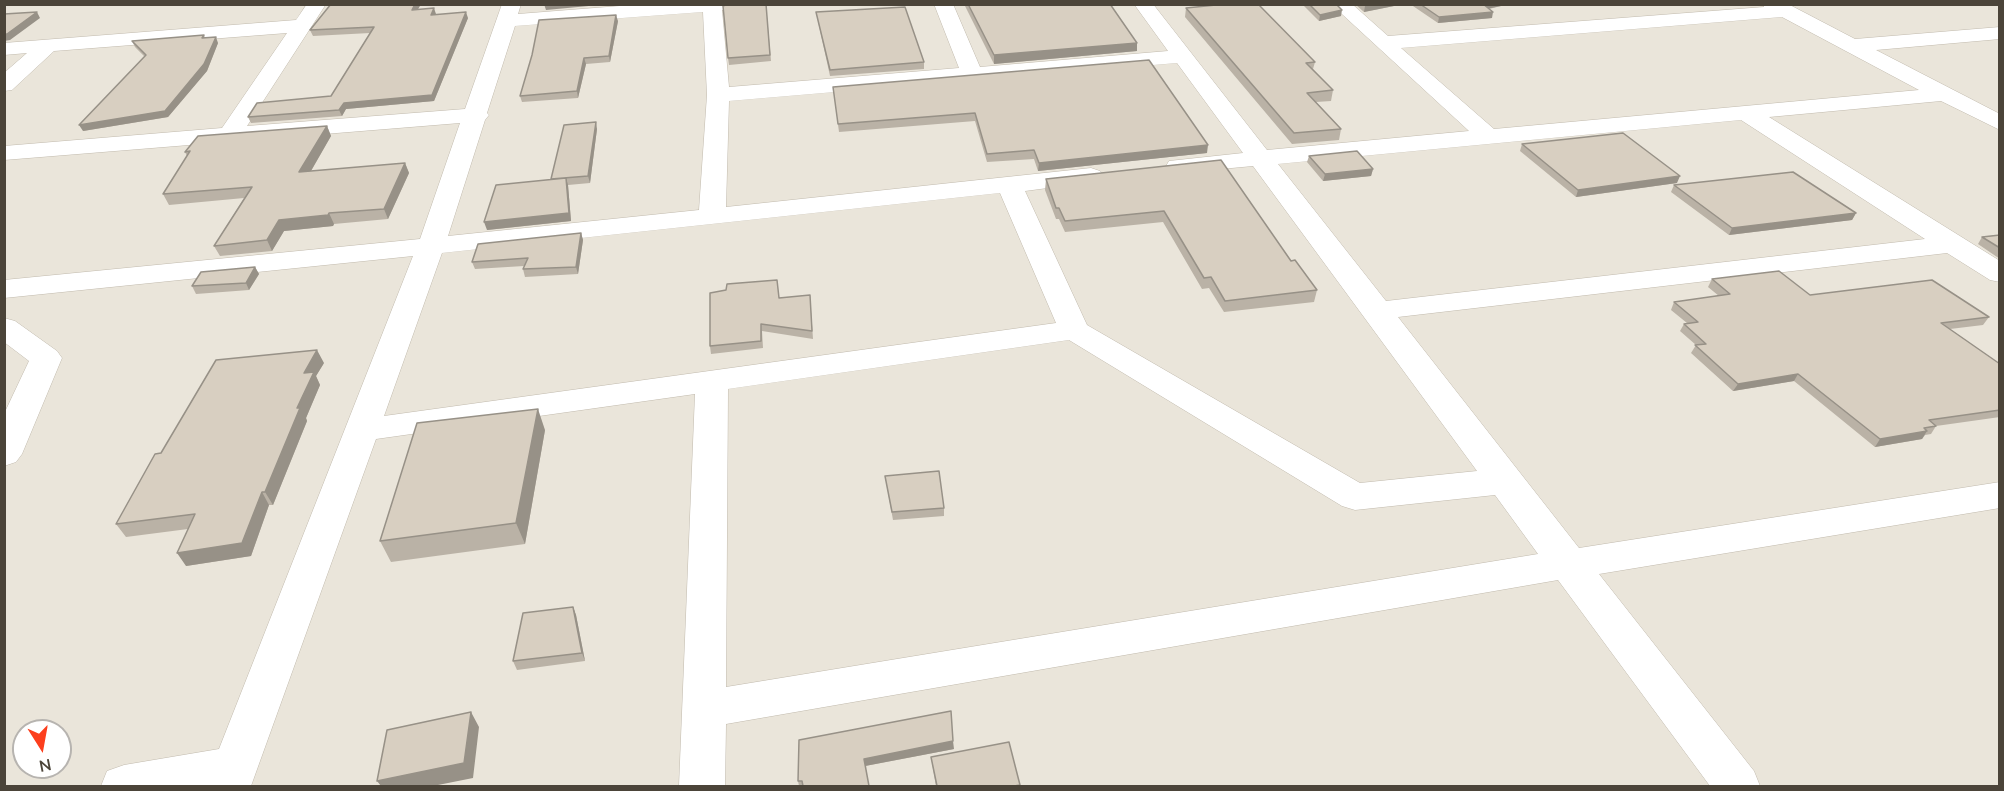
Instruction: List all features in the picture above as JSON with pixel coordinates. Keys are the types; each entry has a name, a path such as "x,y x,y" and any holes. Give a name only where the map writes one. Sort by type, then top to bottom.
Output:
{"street":[{"path":"230,134 318,4"},
{"path":"943,4 972,74"},
{"path":"1143,4 1737,786"},
{"path":"1340,4 1488,136"},
{"path":"124,786 232,777 431,246 477,115 509,13 720,5 712,216"},
{"path":"1383,43 1778,8 2000,123"},
{"path":"4,49 302,26"},
{"path":"1851,46 2000,33"},
{"path":"4,85 48,46"},
{"path":"718,95 1183,56"},
{"path":"1157,168 1944,94"},
{"path":"1746,113 2000,274"},
{"path":"4,153 477,115"},
{"path":"4,289 1112,173"},
{"path":"1009,184 1074,330 1355,497 1505,481"},
{"path":"1377,311 1950,244"},
{"path":"4,327 46,358 4,454"},
{"path":"362,430 1074,330"},
{"path":"702,786 712,381"},
{"path":"704,710 1568,564 2000,495"}],"shaded area":[{"path":"5,5 1999,5 1999,786 5,786"}],"building":[{"path":"331,4 415,4 412,10 434,8 431,15 466,12 432,95 344,103 339,110 248,117 257,103 331,96 374,27 310,30"},
{"path":"766,4 770,55 728,58 723,6"},
{"path":"968,4 1110,4 1137,43 994,55"},
{"path":"1258,4 1315,62 1306,63 1333,90 1307,93 1341,129 1294,133 1186,8"},
{"path":"1309,4 1336,4 1342,10 1320,15"},
{"path":"1420,4 1483,4 1493,12 1439,17"},
{"path":"905,7 924,62 830,70 816,12"},
{"path":"37,12 7,34 4,34 4,14"},
{"path":"616,15 609,56 584,58 577,91 520,96 539,20"},
{"path":"204,35 202,38 216,37 204,64 165,111 79,125 146,55 132,41"},
{"path":"1149,60 1208,145 1039,163 1034,150 987,154 975,113 838,124 833,87"},
{"path":"596,122 588,176 551,179 564,125"},
{"path":"327,126 299,172 405,163 384,209 279,220 267,240 214,246 252,187 163,194 190,151 185,152 198,136"},
{"path":"1623,133 1680,176 1578,190 1522,144"},
{"path":"1357,151 1373,169 1325,174 1309,156"},
{"path":"1221,160 1291,261 1295,260 1317,290 1225,301 1211,277 1204,278 1164,211 1065,221 1059,208 1056,208 1046,179"},
{"path":"1793,172 1856,213 1732,228 1674,185"},
{"path":"566,178 569,213 484,222 496,185"},
{"path":"581,233 576,267 523,269 528,258 472,262 478,244"},
{"path":"2000,235 2000,248 1982,237"},
{"path":"255,267 246,283 192,286 201,272"},
{"path":"1779,271 1810,295 1932,280 1989,317 1941,323 2000,364 2000,410 1929,420 1936,426 1924,428 1927,431 1880,439 1798,374 1738,384 1695,345 1706,344 1684,324 1698,322 1674,302 1730,294 1712,279"},
{"path":"777,280 779,298 810,295 812,331 761,324 761,341 710,346 710,293 726,290 727,284"},
{"path":"317,350 304,373 314,372 242,543 177,553 195,514 116,524 155,454 161,453 216,360"},
{"path":"538,409 516,523 380,541 417,423"},
{"path":"939,471 944,508 892,512 885,476"},
{"path":"573,607 582,653 513,661 523,613"},
{"path":"951,711 953,741 864,759 869,786 803,786 802,781 798,781 799,740"},
{"path":"471,712 464,763 377,781 387,730"},
{"path":"1009,742 1020,785 937,786 931,757"}]}
